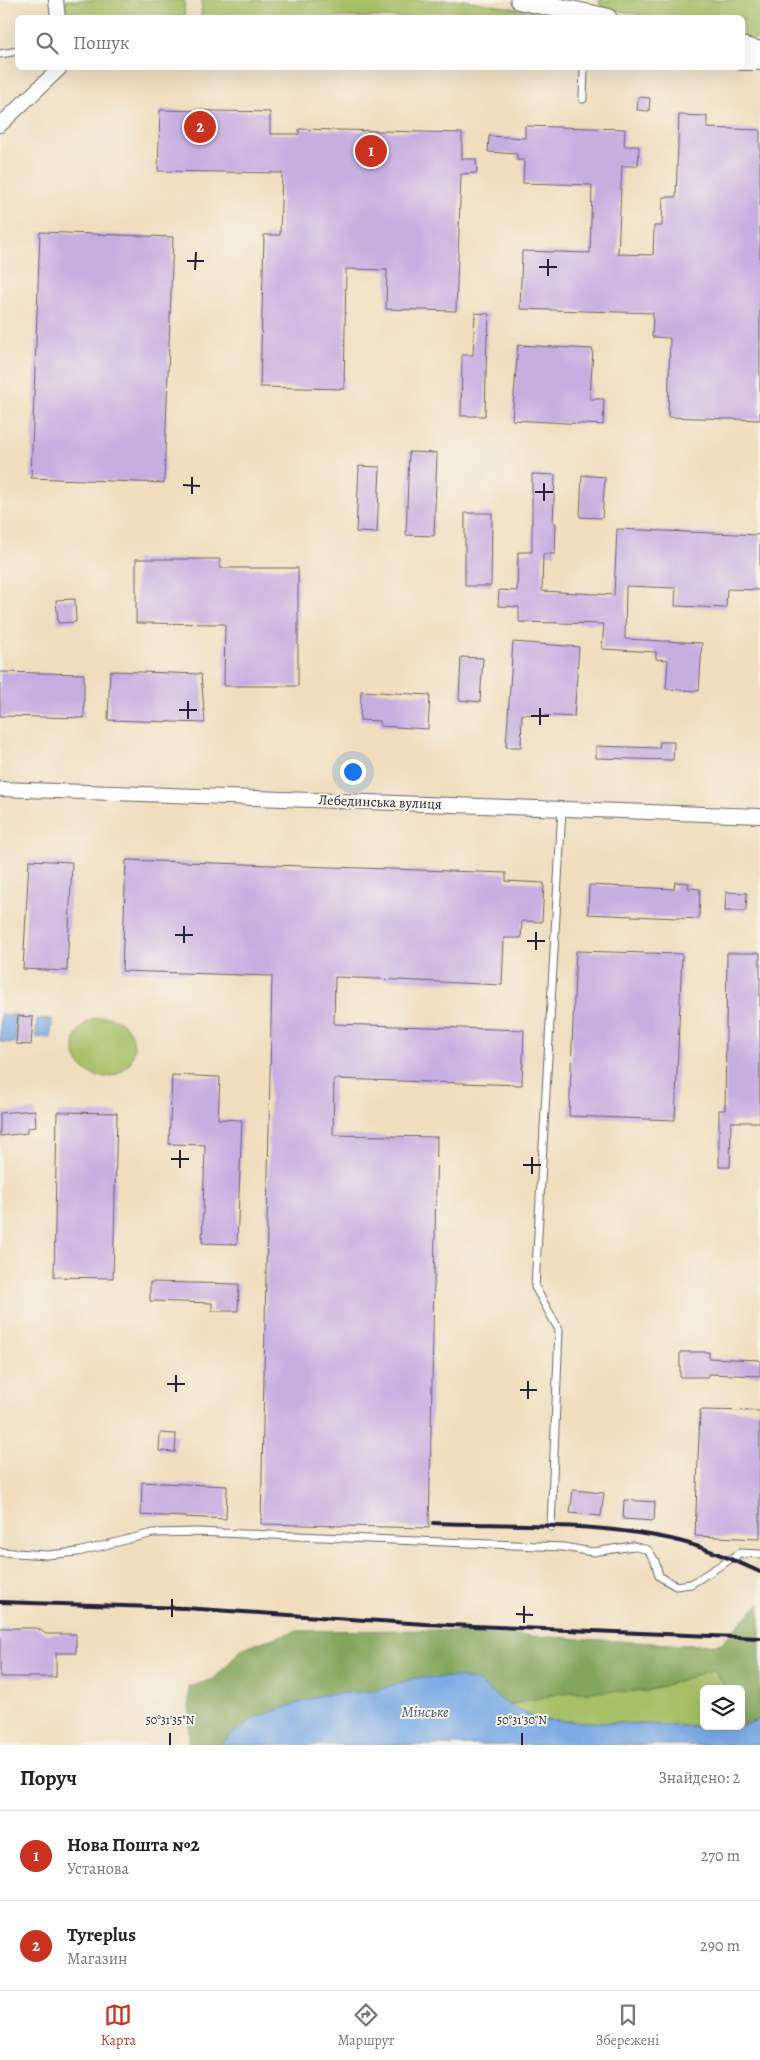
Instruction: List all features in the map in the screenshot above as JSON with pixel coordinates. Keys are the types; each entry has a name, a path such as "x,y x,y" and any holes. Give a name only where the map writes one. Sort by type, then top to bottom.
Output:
{"main road":[{"path":"520,0 592,15"},
{"path":"745,48 760,51"}],"street":[{"path":"745,63 760,63"},
{"path":"0,125 55,70"},
{"name":"Лебединська вулиця","path":"0,789 760,816"}],"lane":[{"path":"0,54 15,52"},
{"path":"583,99 584,70"},
{"path":"552,1527 560,1330 535,1287 562,809"},
{"path":"0,1552 47,1555 78,1552 153,1533 196,1532 562,1547 593,1552 633,1546 648,1550 655,1561 659,1576 676,1586 691,1584 740,1553 760,1554"}],"green space":[{"path":"66,0 185,0 184,15 66,15"},
{"path":"202,0 465,0 551,15 201,15"},
{"path":"599,0 760,0 760,40 745,37 745,15 639,15 601,7"},
{"path":"98,1017 110,1017 121,1022 129,1030 134,1041 132,1059 121,1072 110,1077 98,1077 87,1072 79,1064 74,1053 74,1041 79,1030 87,1022"},
{"path":"760,1603 760,1719 745,1725 745,1685 724,1685 714,1669 647,1691 566,1692 508,1705 477,1681 414,1678 375,1691 322,1695 254,1718 224,1741 223,1745 189,1745 189,1687 214,1679 243,1648 295,1631 428,1630 687,1645 720,1644"},
{"path":"714,1669 724,1685 700,1685 700,1727 539,1720 508,1705 566,1692 647,1691"}],"water":[{"path":"0,1014 16,1015 15,1043 0,1042"},
{"path":"37,1019 52,1019 51,1038 36,1037"},
{"name":"Мінське","path":"458,1677 477,1681 508,1705 539,1720 700,1727 700,1730 745,1730 745,1725 760,1719 760,1745 223,1745 224,1741 254,1718 322,1695 375,1691 414,1678"}],"building":[{"path":"638,97 650,98 649,111 637,110"},
{"path":"160,110 270,112 270,134 299,134 299,129 462,133 462,159 476,159 477,173 461,174 456,311 386,309 387,270 346,269 344,389 260,387 264,235 280,235 282,173 158,171"},
{"path":"679,115 707,116 707,128 760,130 760,420 668,417 670,338 652,337 653,313 520,309 522,251 590,253 592,185 523,183 524,160 517,160 517,154 488,152 489,136 525,138 525,126 625,129 624,146 639,146 638,166 622,166 618,254 653,255 654,226 662,226 663,197 676,197"},
{"path":"40,232 173,237 164,483 31,478"},
{"path":"475,313 489,314 485,416 461,416 462,355 473,355"},
{"path":"518,345 593,349 590,399 604,399 603,425 512,420"},
{"path":"409,452 437,453 434,536 406,535"},
{"path":"359,466 380,467 377,533 356,532"},
{"path":"532,474 555,475 553,523 556,523 555,554 543,554 542,591 614,595 617,529 760,535 760,590 727,589 726,608 675,606 676,588 626,586 625,639 702,643 699,691 666,689 668,660 656,659 656,652 602,649 604,624 519,622 519,607 498,606 499,590 517,591 518,552 532,552"},
{"path":"582,475 605,477 602,518 580,517"},
{"path":"465,513 492,513 491,586 465,586"},
{"path":"136,559 220,559 220,568 298,568 298,686 224,686 225,624 136,623"},
{"path":"75,599 76,622 58,623 56,600"},
{"path":"513,642 579,647 574,717 522,714 521,747 506,747"},
{"path":"461,657 483,658 480,702 459,700"},
{"path":"110,671 201,674 205,723 108,720"},
{"path":"0,672 84,674 84,718 0,716"},
{"path":"361,691 430,695 428,729 380,726 380,721 360,720"},
{"path":"660,742 674,742 673,760 596,758 596,746 659,748"},
{"path":"29,860 72,862 67,971 23,969"},
{"path":"126,860 506,873 506,881 544,883 542,922 522,921 521,938 504,938 502,985 335,977 334,1024 524,1030 522,1085 334,1079 333,1135 437,1137 429,1528 261,1524 272,976 122,971"},
{"path":"675,882 689,883 688,888 700,889 699,919 588,914 589,885 674,889"},
{"path":"726,892 747,893 746,911 725,911"},
{"path":"576,951 682,954 675,1120 569,1116"},
{"path":"727,953 760,953 760,1122 731,1122 730,1167 719,1167 719,1110 725,1110"},
{"path":"18,1016 33,1017 31,1045 16,1044"},
{"path":"172,1075 220,1077 218,1119 242,1120 237,1244 202,1243 205,1145 169,1144"},
{"path":"35,1110 36,1127 27,1128 27,1133 0,1136 0,1113"},
{"path":"57,1112 117,1113 113,1278 54,1277"},
{"path":"150,1282 239,1284 238,1311 212,1311 212,1303 150,1301"},
{"path":"680,1352 709,1352 709,1358 760,1360 760,1376 708,1374 708,1377 680,1377"},
{"path":"700,1410 760,1411 760,1539 695,1536"},
{"path":"160,1433 176,1434 175,1452 159,1451"},
{"path":"142,1482 227,1486 226,1519 141,1515"},
{"path":"573,1490 604,1493 601,1516 570,1513"},
{"path":"624,1500 655,1502 654,1521 623,1519"},
{"path":"0,1628 37,1628 46,1634 76,1634 76,1653 56,1653 56,1677 0,1677"}],"railway":[{"path":"433,1523 557,1526 649,1535 700,1547 760,1572"},
{"path":"0,1602 185,1608 425,1624 760,1638"}],"place":[{"name":"Tyreplus","path":"200,127"},
{"name":"Нова Пошта №2","path":"371,151"}]}
